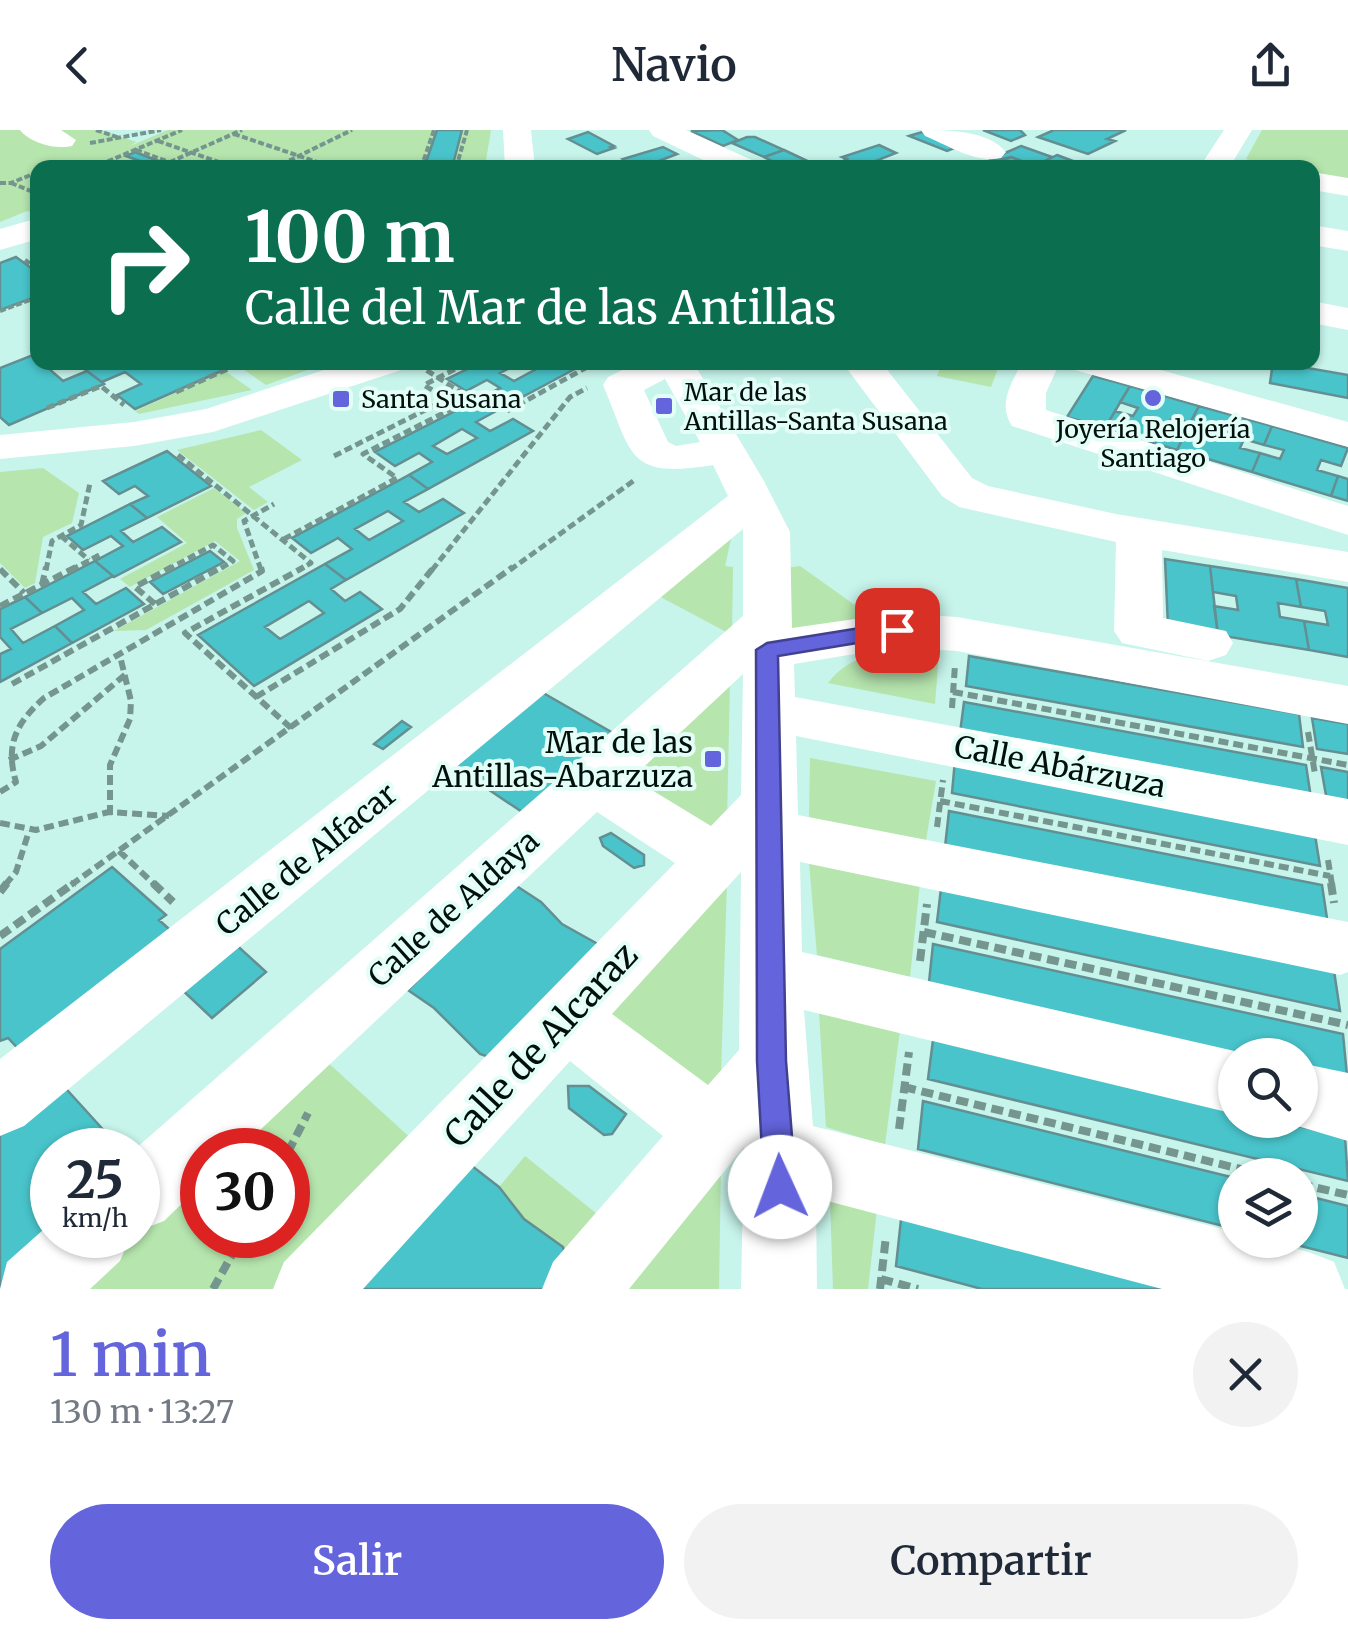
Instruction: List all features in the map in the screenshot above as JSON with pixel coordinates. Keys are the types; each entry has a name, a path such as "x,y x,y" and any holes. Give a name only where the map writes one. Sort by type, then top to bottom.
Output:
{"street":[{"path":"34,130 71,143"},
{"path":"517,130 519,160"},
{"path":"663,130 728,160"},
{"path":"934,130 991,152"},
{"path":"1222,160 1238,130"},
{"path":"1320,182 1348,187"},
{"path":"0,240 30,231"},
{"path":"1320,236 1348,241"},
{"path":"1320,314 1348,319"},
{"path":"0,447 134,434 213,420 388,370"},
{"path":"655,370 622,385 652,449 669,460 725,451"},
{"path":"677,370 767,532 771,712 753,831 771,974 772,1061 747,1142 779,1289"},
{"path":"867,370 958,487 974,497 1139,532 1348,567"},
{"path":"1038,370 1026,393 1026,417 1348,521"},
{"path":"1116,370 1348,435"},
{"name":"Calle de Alfacar","path":"0,1102 751,500"},
{"path":"1139,532 1140,631 1348,669"},
{"path":"768,636 897,630 957,634 1325,701"},
{"name":"Calle de Aldaya","path":"160,1175 592,782 768,636"},
{"name":"Calle Abárzuza","path":"771,712 1335,820"},
{"path":"592,782 753,831 1340,947"},
{"name":"Calle de Alcaraz","path":"311,1289 566,1018 753,831"},
{"path":"771,974 1218,1077"},
{"path":"566,1018 747,1142 1307,1289"},
{"path":"1318,1100 1348,1107"},
{"path":"580,1289 695,1148 747,1142"},
{"path":"34,1289 68,1258"}],"path":[{"path":"96,130 130,142"},
{"path":"71,143 122,139 162,130"},
{"path":"111,160 182,130"},
{"path":"174,160 242,130"},
{"path":"289,160 352,130"},
{"path":"424,160 434,130"},
{"path":"458,160 467,130"},
{"path":"234,134 313,160"},
{"path":"157,140 214,160"},
{"path":"135,150 164,160"},
{"path":"0,183 30,175"},
{"path":"12,183 13,187 30,192"},
{"path":"0,311 30,300"},
{"path":"165,397 225,370"},
{"path":"283,539 397,478 363,454 471,398 418,370"},
{"path":"334,456 447,399 424,385 454,370"},
{"path":"508,411 582,370"},
{"path":"256,697 400,609 570,397 587,388"},
{"path":"168,447 312,563 185,634 291,728"},
{"path":"0,936 634,482 643,466 669,460"},
{"path":"42,585 52,540 81,525 90,482"},
{"path":"0,792 16,782 8,760 24,714 44,698 262,571 244,521 274,504"},
{"path":"61,536 89,560"},
{"path":"12,684 233,561 214,545 136,587 155,604"},
{"path":"0,606 100,554"},
{"path":"0,569 24,594"},
{"path":"110,815 110,765 130,720 126,674 120,656"},
{"path":"8,760 42,746 126,674"},
{"path":"953,692 1348,765"},
{"path":"1325,701 1312,759 1335,820"},
{"path":"939,808 940,801 1330,876"},
{"path":"0,823 45,832 95,813 168,816"},
{"path":"0,892 16,872 29,830"},
{"path":"119,852 162,892"},
{"path":"920,966 928,894"},
{"path":"924,932 1348,1025"},
{"path":"904,1087 1218,1164"},
{"path":"1318,1188 1348,1195"},
{"path":"214,1289 230,1258"},
{"path":"882,1279 918,1289"}],"green space":[{"path":"0,130 101,130 136,142 130,146 168,130 491,130 486,160 30,160 30,212 0,222"},
{"path":"1262,130 1348,130 1348,180 1320,175 1320,160 1246,159"},
{"path":"244,370 308,370 266,385"},
{"path":"939,370 997,370 991,387 937,376"},
{"path":"225,371 252,390 139,414 135,411"},
{"path":"261,430 302,460 249,487 268,502 254,510 177,450"},
{"path":"43,468 79,493 72,523 43,537 35,583 25,588 0,563 0,472"},
{"path":"214,488 246,513 237,519 237,528 254,570 146,630 114,631 240,561 215,541 130,587 120,579 187,543 157,517"},
{"path":"722,539 731,539 725,566 733,567 732,635 655,594"},
{"path":"800,566 866,613 866,621 790,638 787,568"},
{"path":"918,650 939,654 935,704 828,683 857,660 880,653"},
{"path":"730,681 727,820 712,837 625,783"},
{"path":"810,758 936,781 926,840 809,818"},
{"path":"809,862 920,883 910,977 817,955"},
{"path":"727,881 721,1074 699,1100 598,1023"},
{"path":"819,1012 900,1030 885,1145 826,1127"},
{"path":"324,1059 416,1143 310,1254 310,1128 250,1128"},
{"path":"525,1156 602,1218 566,1262 563,1247 524,1219 499,1187"},
{"path":"721,1167 719,1289 625,1289"},
{"path":"180,1194 180,1258 306,1258 276,1289 79,1289 112,1258 160,1258 160,1213"},
{"path":"830,1200 877,1209 868,1289 833,1289"}],"building":[{"path":"437,130 462,130 454,160 427,160"},
{"path":"722,130 738,140 723,146 691,131"},
{"path":"929,130 962,145 947,151 909,136"},
{"path":"983,130 1020,130 1025,135 1011,141"},
{"path":"1054,130 1126,130 1107,139 1115,141 1088,154 1038,137"},
{"path":"588,132 614,148 597,154 568,139"},
{"path":"747,137 784,150 764,157 732,143"},
{"path":"879,145 896,153 878,160 842,157"},
{"path":"1021,146 1052,157 1046,160 991,159"},
{"path":"663,147 677,154 662,160 623,159"},
{"path":"784,150 805,160 770,160 764,157"},
{"path":"135,152 156,160 137,160 126,156"},
{"path":"16,257 30,267 30,299 0,310 0,263"},
{"path":"30,356 30,370 50,370 63,381 87,371 104,384 9,425 0,417 0,368"},
{"path":"85,370 224,370 135,409 117,395 141,384 125,372 102,382"},
{"path":"466,370 506,370 500,373 514,381 534,370 573,370 498,410 479,399 500,388 487,380 466,391 447,379"},
{"path":"1272,370 1319,370 1348,375 1348,398 1270,383"},
{"path":"1093,376 1130,386 1105,428 1067,417"},
{"path":"1130,386 1199,406 1190,423 1172,418 1167,426 1186,432 1177,450 1105,428 1115,411 1133,416 1138,408 1120,402"},
{"path":"479,399 498,410 476,422 490,431 513,419 533,431 428,489 409,475 432,462 419,453 395,466 375,452","holes":["462,429 477,438 447,454 433,446"]},
{"path":"1199,406 1272,426 1264,445 1244,439 1240,448 1260,453 1252,472 1177,450 1186,432 1205,437 1210,429 1190,423"},
{"path":"1272,426 1348,448 1341,466 1321,460 1317,470 1338,476 1331,496 1252,472 1260,453 1280,459 1284,450 1264,445"},
{"path":"167,451 211,486 147,518 130,504 148,496 135,486 119,494 103,481"},
{"path":"409,475 428,489 404,502 419,512 443,499 464,513 346,580 325,564 352,549 338,538 311,553 292,538","holes":["388,511 403,521 369,540 355,529"]},
{"path":"1338,476 1348,479 1348,501 1331,496"},
{"path":"130,504 147,518 121,531 133,542 162,527 181,542 114,577 95,561 123,546 111,536 83,550 67,536"},
{"path":"210,551 224,562 163,594 150,582"},
{"path":"1165,559 1210,566 1218,635 1168,627"},
{"path":"95,561 113,576 83,592 96,604 126,588 144,604 72,643 55,626 84,610 72,598 42,613 25,597"},
{"path":"325,564 346,580 331,589 345,601 360,592 382,609 254,686 198,635","holes":["309,601 324,613 280,639 265,627"]},
{"path":"1210,566 1296,579 1301,607 1278,603 1280,617 1304,621 1309,650 1218,635 1214,606 1238,610 1236,596 1213,592"},
{"path":"1296,579 1348,588 1348,657 1309,650 1304,621 1328,625 1325,611 1301,607"},
{"path":"25,597 42,613 11,629 23,643 55,626 72,643 0,682 0,654 11,649 0,637 0,609"},
{"path":"969,656 1299,714 1303,747 966,686"},
{"path":"538,690 620,737 531,818 449,763"},
{"path":"964,702 1306,765 1311,798 960,733"},
{"path":"1312,718 1348,724 1348,754 1317,749"},
{"path":"402,721 411,727 383,749 374,744"},
{"path":"955,760 1314,829 1320,866 952,793"},
{"path":"1321,767 1348,772 1348,805 1327,801"},
{"path":"949,811 1322,885 1328,925 945,847"},
{"path":"611,833 644,855 644,865 634,868 603,846 600,838"},
{"path":"112,867 166,915 159,920 179,938 28,1059 8,1038 0,1041 0,949"},
{"path":"942,880 1333,964 1340,1011 937,922"},
{"path":"509,887 518,887 541,902 562,924 596,943 600,956 492,1058 480,1054 434,1008 408,990"},
{"path":"231,940 266,972 212,1018 177,985"},
{"path":"933,944 1343,1034 1348,1086 1318,1080 1318,1038 1218,1038 1218,1057 928,992"},
{"path":"933,1040 1218,1107 1218,1138 1318,1138 1318,1131 1345,1137 1348,1181 1318,1174 1318,1158 1253,1158 928,1079"},
{"path":"59,1081 102,1128 30,1128 30,1258 43,1258 9,1289 0,1289 0,1129"},
{"path":"568,1086 589,1086 626,1114 612,1134 604,1135 569,1108"},
{"path":"923,1101 1218,1174 1218,1225 918,1149"},
{"path":"472,1166 499,1187 524,1219 563,1247 566,1262 545,1289 343,1289"},
{"path":"1318,1198 1348,1206 1348,1258 1318,1250"},
{"path":"902,1210 1203,1289 982,1289 896,1266"}],"place":[{"name":"Joyería Relojería Santiago","path":"1153,398"},
{"name":"Santa Susana","path":"341,399"},
{"name":"Mar de las Antillas-Santa Susana","path":"664,406"},
{"name":"Mar de las Antillas-Abarzuza","path":"713,759"}],"route":[{"path":"780,1187 772,1061 771,712 767,650 897,630"}]}
